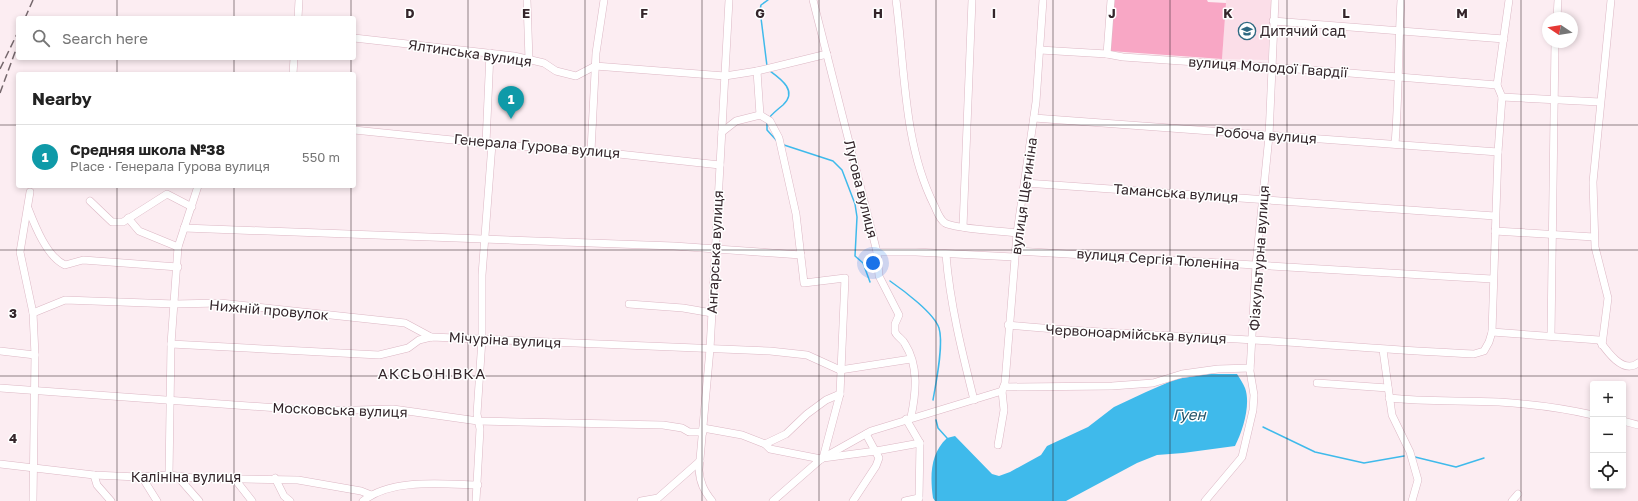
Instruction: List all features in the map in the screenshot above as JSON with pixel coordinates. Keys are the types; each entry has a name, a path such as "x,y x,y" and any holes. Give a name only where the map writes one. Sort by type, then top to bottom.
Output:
{"street":[{"path":"298,16 299,0"},
{"path":"527,0 529,60"},
{"path":"591,151 595,66 604,0"},
{"name":"Ангарська вулиця","path":"712,501 703,490 700,480 700,461 710,349 729,0"},
{"name":"Лугова вулиця","path":"813,0 877,252 879,276 899,315 895,332 906,344 911,359 916,390 909,418"},
{"path":"896,0 902,72 914,148 921,171 940,218 950,225 1017,233"},
{"path":"963,227 972,0"},
{"name":"вулиця Щетиніна","path":"998,445 1004,410 1003,389 1017,233 1034,118 1043,0"},
{"path":"1107,54 1111,0"},
{"name":"Фізкультурна вулиця","path":"1205,501 1242,457 1253,410 1254,395 1250,368 1261,199 1268,136 1273,67 1275,0"},
{"path":"1395,144 1399,78 1399,32 1402,0"},
{"path":"1509,0 1497,85 1502,98 1492,279 1492,332 1551,335 1598,340 1618,362 1628,366 1635,366 1638,363"},
{"path":"1557,12 1558,0"},
{"path":"1602,345 1608,298 1594,237 1593,182 1611,0"},
{"path":"1274,21 1399,32 1504,39"},
{"name":"Ялтинська вулиця","path":"356,38 490,53 544,63 556,71 576,76 595,66"},
{"path":"1551,335 1555,48"},
{"name":"вулиця Молодої Гвардії","path":"1040,50 1497,85"},
{"path":"476,501 480,429 478,420 482,339 482,275 489,143 490,53"},
{"path":"595,66 725,76 767,69 827,54"},
{"path":"293,72 294,60"},
{"path":"757,71 765,118 779,138 782,148 796,214 804,283 845,278 840,394 822,459"},
{"path":"1502,98 1600,102"},
{"path":"722,132 736,121 765,118"},
{"name":"Робоча вулиця","path":"1034,118 1498,152"},
{"name":"Генерала Гурова вулиця","path":"356,130 591,151 720,165"},
{"name":"Таманська вулиця","path":"1025,183 1495,216"},
{"path":"169,475 171,344 178,267 178,247 197,188"},
{"path":"30,192 20,252 33,313 36,392 33,501"},
{"path":"90,201 112,222 123,222 167,194 192,207"},
{"path":"27,206 36,228 46,244 58,262 65,265 83,260 178,267"},
{"path":"128,218 139,231 178,247"},
{"path":"184,228 674,246 801,255"},
{"path":"1495,231 1552,236 1594,237"},
{"name":"вулиця Сергія Тюленіна","path":"877,252 916,252 946,255 1015,254 1376,271 1492,279"},
{"path":"946,255 949,289 958,338 974,400"},
{"name":"Нижній провулок","path":"33,313 65,300 175,304 220,303 405,323 431,337"},
{"path":"629,304 683,308 712,313"},
{"name":"Червоноармійська вулиця","path":"1008,325 1046,329 1253,340 1383,350 1480,353 1487,347 1492,332"},
{"name":"Мічуріна вулиця","path":"171,344 379,355 408,348 419,340 431,337 710,349 807,355 840,370"},
{"path":"1383,350 1392,415 1410,452 1418,480 1412,501"},
{"path":"0,351 35,355"},
{"path":"840,370 911,359"},
{"path":"773,501 822,459 866,434 909,418 974,400 1003,389 1153,383 1182,374 1250,368"},
{"path":"1317,383 1388,388"},
{"name":"Московська вулиця","path":"0,388 36,392 320,411 393,409 478,420 662,425 682,428 689,432 703,430 742,435 766,444 770,449 822,459 920,443"},
{"path":"766,444 786,434 807,414 826,400 840,394"},
{"path":"1389,398 1425,402 1498,402 1530,404 1590,414"},
{"path":"905,501 920,500 920,443 909,418"},
{"path":"1626,422 1638,425"},
{"path":"853,501 876,466 879,458 866,434"},
{"path":"641,501 658,498 700,461"},
{"name":"Калініна вулиця","path":"0,464 94,475 142,477 169,475 178,477 275,478 324,484 361,491 371,495"},
{"path":"94,475 97,485 110,501"},
{"path":"142,477 157,501"},
{"path":"178,477 199,501"},
{"path":"234,478 252,501"},
{"path":"275,478 284,496 290,501"},
{"path":"363,501 371,495 402,486 478,485"},
{"path":"1512,501 1518,494"}],"shaded area":[{"path":"1113,0 1207,0 1208,2 1226,3 1222,59 1110,51"},
{"name":"Дитячий сад","path":"1226,0 1272,0 1268,60 1222,59"}],"water":[{"name":"Гуен","path":"1209,374 1237,374 1245,388 1247,394 1247,409 1241,433 1235,446 1157,455 1137,463 1066,501 935,501 933,498 932,466 937,451 947,438 955,436 992,474 999,476 1010,472 1041,455 1047,446 1088,427 1114,407 1176,379"}],"waterway":[{"path":"767,66 760,10 761,5 768,0"},
{"path":"769,118 783,105 789,95 783,82 770,71"},
{"path":"767,121 767,130 777,141"},
{"path":"784,145 833,161 842,170 855,204 857,217 855,256 863,263 870,282"},
{"path":"890,281 925,309 939,328 941,344 938,374 933,400"},
{"path":"936,420 938,428 947,438"},
{"path":"1263,427 1315,452 1364,463 1404,456"},
{"path":"1415,457 1456,467 1484,458"}],"railway":[{"path":"26,16 33,0"},
{"path":"0,69 16,36"},
{"path":"0,93 16,49"}],"place":[{"name":"Дитячий сад","path":"1247,31"},
{"name":"Средняя школа №38","path":"511,119"}],"district":[{"name":"АКСЬОНІВКА","path":"432,374"}]}
